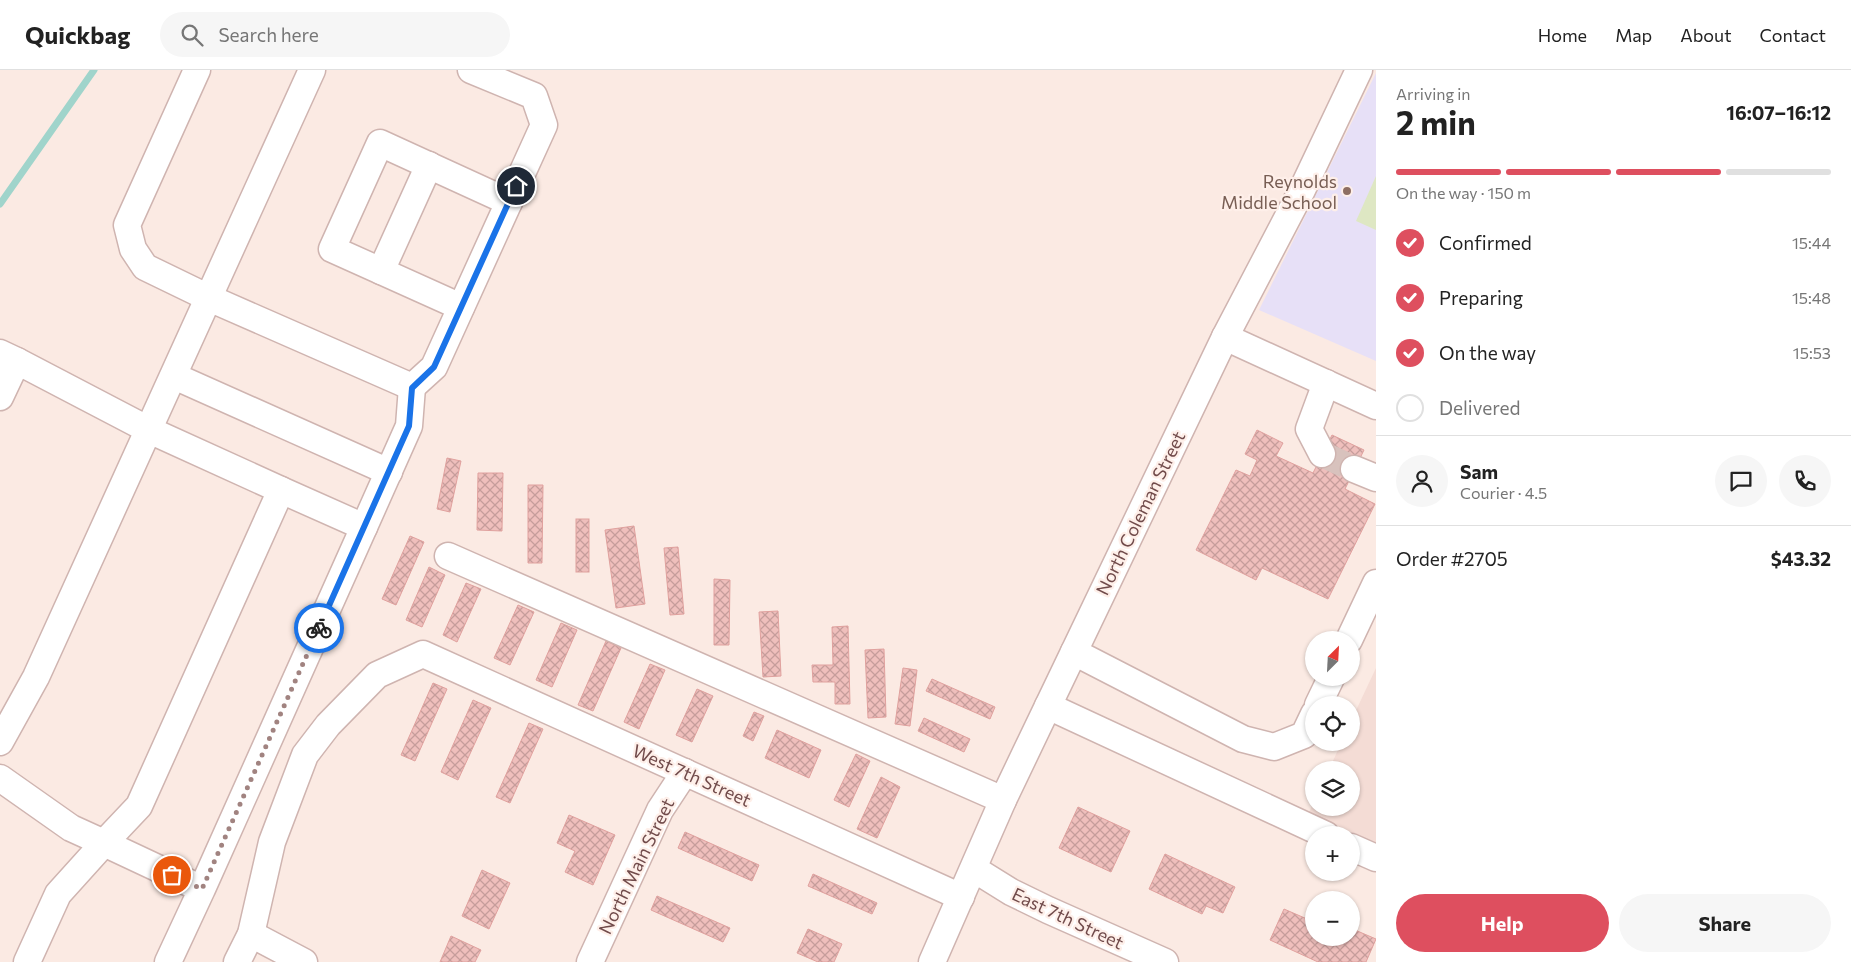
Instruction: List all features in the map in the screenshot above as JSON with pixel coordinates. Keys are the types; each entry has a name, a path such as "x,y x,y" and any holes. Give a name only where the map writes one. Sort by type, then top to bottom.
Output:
{"street":[{"path":"197,70 127,225 132,249 145,267 209,298 412,388"},
{"path":"0,742 36,677 312,70"},
{"path":"168,962 409,426 412,388 434,367 544,125 534,96 471,70"},
{"name":"North Coleman Street","path":"932,962 1003,800 1225,337 1302,190 1360,70"},
{"path":"461,308 332,249 380,143 509,202"},
{"path":"381,271 428,165"},
{"path":"1225,337 1376,406"},
{"path":"0,397 9,357 149,430 364,527"},
{"path":"174,376 389,472"},
{"path":"1322,454 1309,429 1326,383"},
{"path":"27,962 58,894 140,806 281,490"},
{"path":"448,556 1003,800"},
{"path":"1353,631 1376,583"},
{"path":"1074,652 1243,739 1274,747 1305,733"},
{"name":"West 7th Street","path":"251,934 272,842 305,755 328,725 377,675 423,654 961,897"},
{"path":"1048,706 1307,826"},
{"name":"North Main Street","path":"590,962 660,810 685,772"},
{"path":"0,778 71,828 202,889"},
{"path":"1360,851 1376,858"},
{"name":"East 7th Street","path":"974,869 1011,892 1165,962"},
{"path":"237,962 251,934 304,962"}],"shaded area":[{"name":"Reynolds Middle School","path":"1376,73 1376,361 1259,310"},
{"path":"1376,668 1376,847 1360,839 1360,826 1333,826 1312,816 1360,816 1360,761 1333,761 1337,751 1360,751 1360,702"}],"green space":[{"path":"1376,176 1376,230 1356,221"}],"building":[{"path":"1257,430 1283,443 1276,456 1313,473 1332,435 1364,450 1345,489 1375,504 1328,599 1262,568 1256,580 1196,550 1236,470 1250,476 1257,460 1245,454"},
{"path":"447,458 461,461 450,512 437,509"},
{"path":"478,473 503,473 502,531 477,530"},
{"path":"528,485 543,485 542,563 528,563"},
{"path":"576,519 589,519 589,572 576,572"},
{"path":"634,526 645,604 616,608 605,530"},
{"path":"410,536 424,542 396,605 382,599"},
{"path":"678,547 684,614 670,615 664,548"},
{"path":"429,567 445,575 422,627 406,620"},
{"path":"714,579 730,580 729,645 714,645"},
{"path":"466,583 481,589 457,642 443,635"},
{"path":"518,605 534,612 510,665 494,658"},
{"path":"778,611 781,676 763,677 759,612"},
{"path":"561,623 577,630 552,687 536,680"},
{"path":"848,626 850,704 835,704 835,682 813,682 812,665 833,665 832,627"},
{"path":"606,641 621,648 593,711 578,705"},
{"path":"884,649 886,717 868,718 865,650"},
{"path":"650,664 665,670 639,729 624,722"},
{"path":"903,668 917,670 910,726 895,724"},
{"path":"932,679 995,707 990,719 926,691"},
{"path":"433,683 447,689 415,761 401,755"},
{"path":"697,689 713,696 692,742 676,735"},
{"path":"473,700 491,708 458,780 441,772"},
{"path":"754,712 764,716 753,741 743,736"},
{"path":"924,718 970,739 964,752 918,731"},
{"path":"529,723 543,729 510,803 496,797"},
{"path":"777,730 821,750 809,778 765,758"},
{"path":"856,754 870,761 849,807 834,800"},
{"path":"881,777 900,787 877,838 857,829"},
{"path":"1078,807 1130,831 1111,872 1059,848"},
{"path":"569,815 615,835 593,885 565,872 575,851 557,843"},
{"path":"685,832 759,865 752,881 678,848"},
{"path":"1165,854 1235,887 1223,913 1206,906 1202,914 1149,889"},
{"path":"482,870 510,883 489,929 462,916"},
{"path":"813,874 877,903 872,914 808,886"},
{"path":"657,896 730,928 723,942 651,910"},
{"path":"1284,909 1305,918 1305,946 1360,946 1360,932 1376,939 1366,962 1318,962 1270,940"},
{"path":"808,929 842,944 834,962 818,962 797,953"},
{"path":"451,936 481,950 475,962 440,962"}],"waterway":[{"path":"0,204 94,70"}],"tunnel":[{"path":"1322,454 1354,469"}],"way so far":[{"path":"172,875 202,889 319,628"}],"place":[{"name":"Reynolds Middle School","path":"1347,191"}],"route":[{"path":"319,628 409,426 412,388 434,367 516,186"}]}
